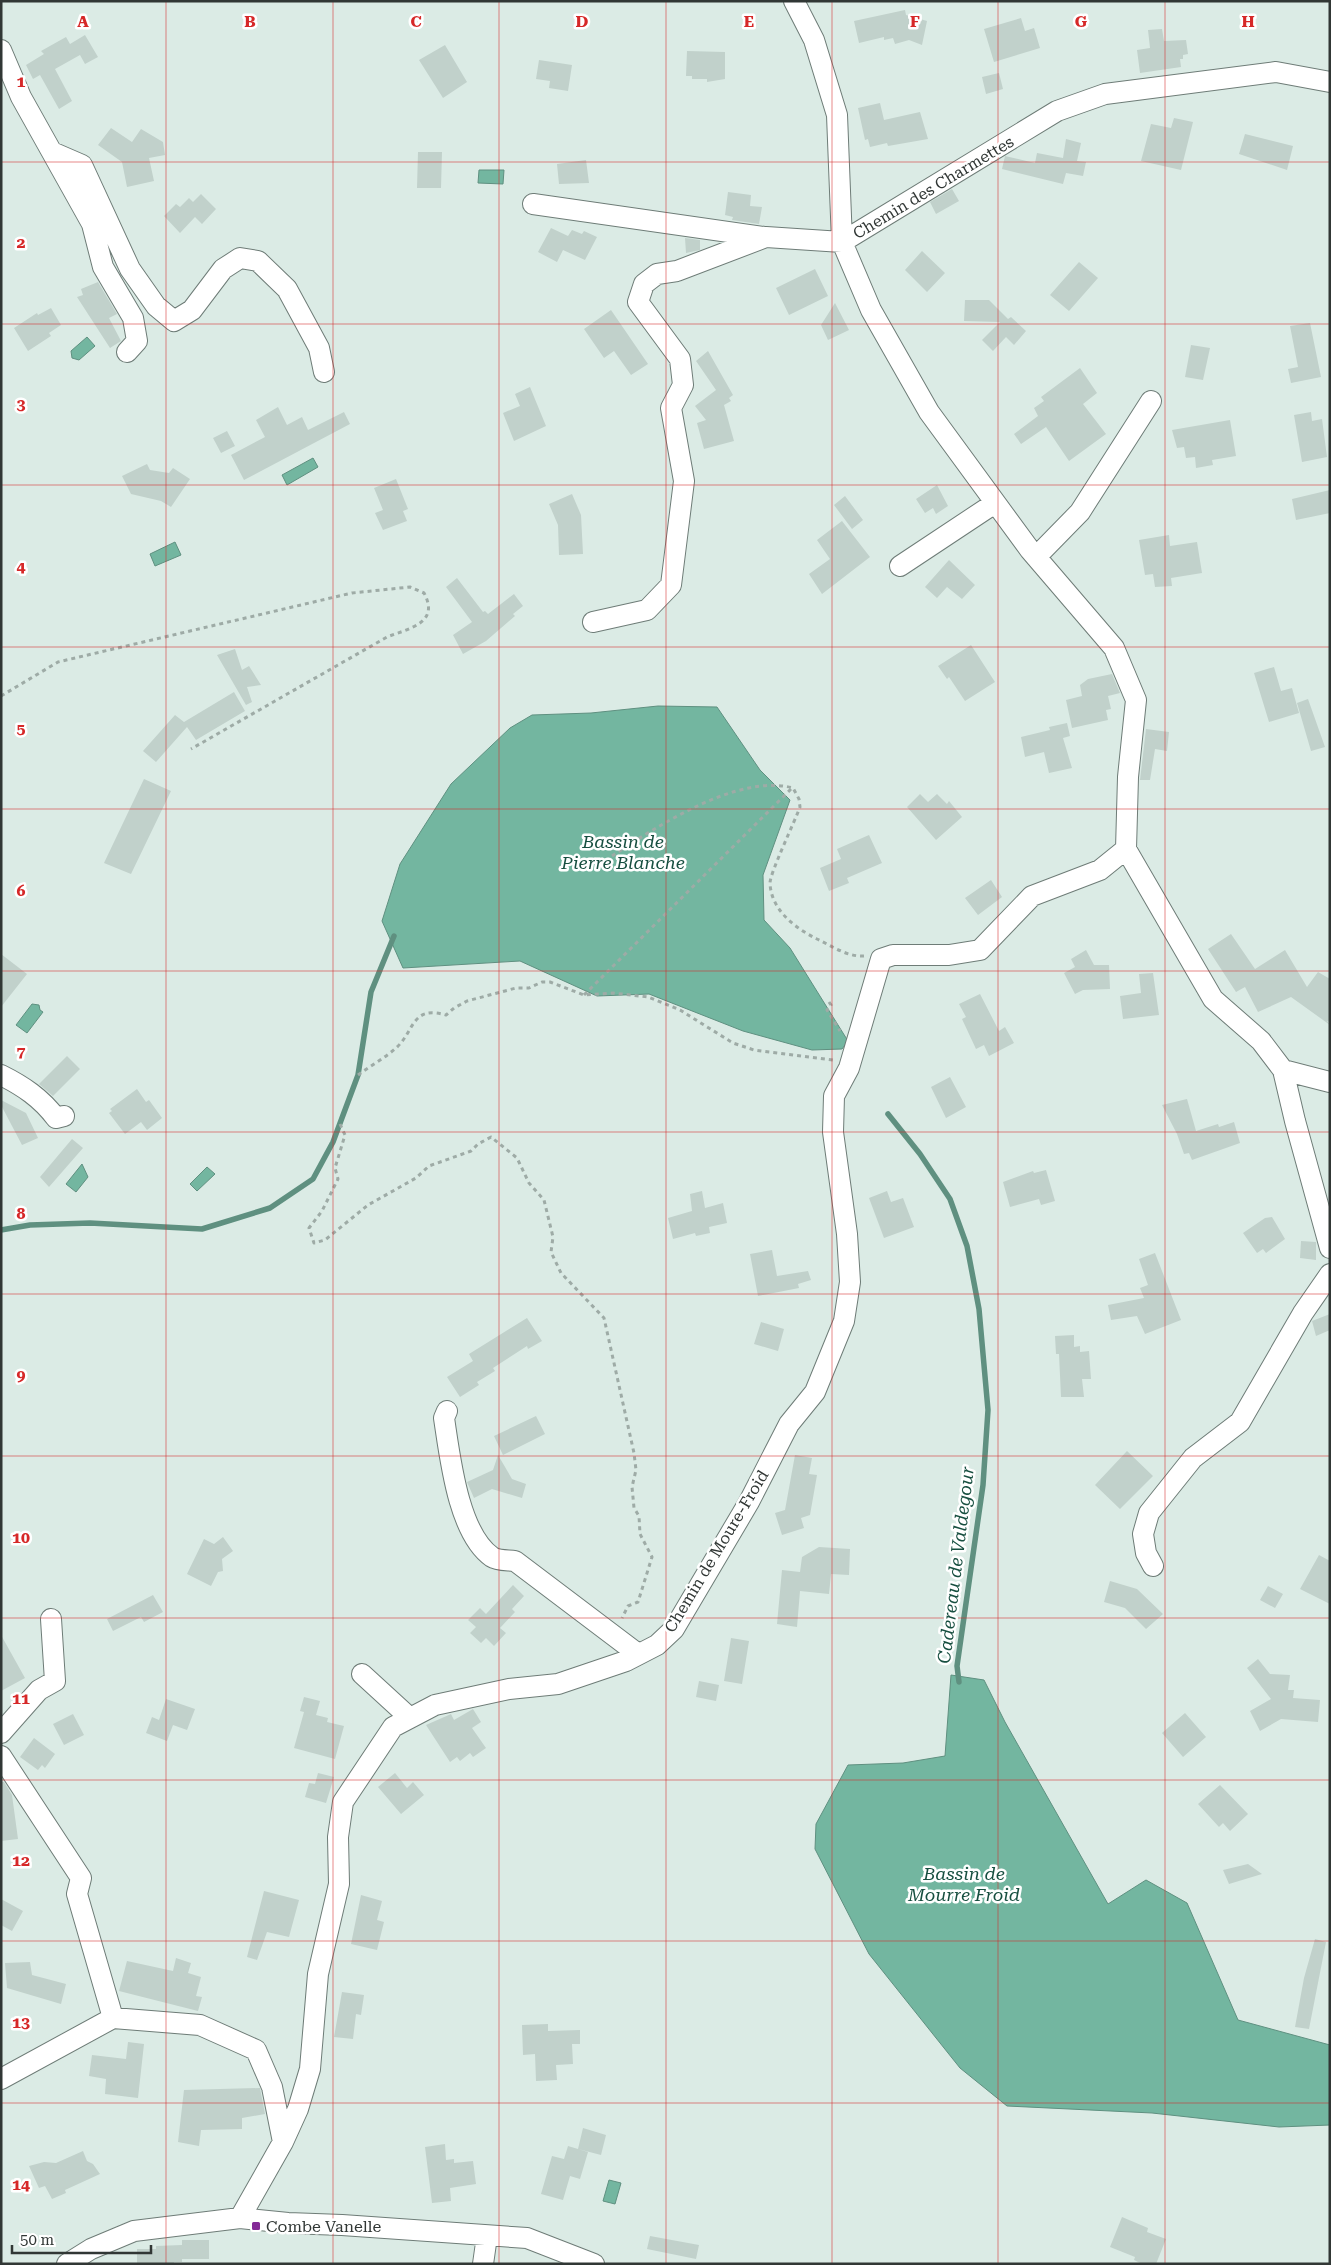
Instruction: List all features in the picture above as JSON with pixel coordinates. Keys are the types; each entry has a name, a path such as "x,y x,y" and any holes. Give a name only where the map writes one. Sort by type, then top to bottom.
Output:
{"street":[{"path":"794,1 814,40 838,115 842,242 871,310 929,412 1036,558 1114,648 1136,700 1128,777 1126,849 1213,999 1261,1041 1284,1070 1295,1121 1330,1248"},
{"path":"1,50 21,97 92,224 102,268 133,318 137,341 127,352"},
{"name":"Chemin des Charmettes","path":"593,622 646,610 671,586 684,480 671,408 683,385 680,359 638,302 644,284 657,274 677,270 766,237 842,242 1057,111 1104,94 1276,72 1330,82"},
{"path":"52,152 82,165 130,269 156,306 174,321 192,310 223,269 240,258 258,261 287,289 319,348 324,372"},
{"path":"533,204 766,237"},
{"path":"1036,558 1080,512 1150,401"},
{"path":"900,566 995,503"},
{"path":"881,959 893,955 949,955 980,950 1032,896 1100,870 1126,849"},
{"name":"Chemin de Moure-Froid","path":"240,2218 283,2142 298,2109 310,2069 318,1974 339,1884 338,1837 344,1802 393,1727 434,1705 509,1689 558,1684 626,1661 657,1646 674,1629 749,1502 790,1424 815,1392 844,1322 850,1282 848,1243 833,1132 834,1096 849,1068 881,959"},
{"path":"1284,1070 1330,1082"},
{"path":"1,1075 24,1087 47,1106 56,1118 64,1116"},
{"path":"1153,1566 1146,1553 1143,1534 1149,1513 1193,1458 1240,1422 1330,1274"},
{"path":"447,1410 444,1418 454,1487 476,1541 494,1559 515,1561 638,1654"},
{"path":"1,1733 39,1690 55,1682 51,1619"},
{"path":"362,1674 410,1718"},
{"path":"1,1756 82,1878 77,1894 113,2018"},
{"path":"1,2080 113,2018 200,2025 256,2050 272,2087 283,2142"},
{"path":"67,2264 91,2249 134,2231 240,2218 288,2223 527,2238 594,2264"},
{"path":"483,2264 487,2236"}],"path":[{"path":"1,696 58,662 352,593 410,587 424,593 430,604 428,616 419,625 387,637 191,749"},
{"path":"612,856 665,822 707,802 756,786 780,784 793,788 799,799 800,807 770,881 773,900 786,918 806,933 846,954 874,956 881,959"},
{"path":"584,995 793,788"},
{"path":"358,1075 397,1047 412,1024 422,1015 436,1012 446,1015 467,1001 516,988 529,988 542,982 550,982 584,995 613,993 648,997 680,1010 734,1043 754,1050 831,1059 849,1068"},
{"path":"827,1010 831,1005 829,1002"},
{"path":"340,1124 345,1135 336,1168 338,1179 322,1211 309,1228 314,1244 324,1240 368,1205 416,1178 429,1166 470,1151 491,1137 517,1158 529,1183 544,1200 553,1238 551,1252 561,1273 604,1318 634,1453 636,1470 632,1487 634,1508 639,1516 640,1534 652,1557 638,1602 628,1606 619,1623 617,1639"}],"water":[{"path":"479,170 504,170 503,184 478,183"},
{"path":"87,337 95,346 79,360 72,358 71,351"},
{"path":"313,458 318,467 287,485 282,475"},
{"path":"175,542 181,555 155,566 150,554"},
{"name":"Bassin de Pierre Blanche","path":"658,706 717,707 760,770 790,800 763,875 764,920 790,948 848,1041 842,1049 812,1050 743,1031 649,994 597,996 520,961 403,968 382,921 400,864 451,784 510,728 532,715 591,713"},
{"path":"32,1004 39,1005 40,1010 43,1012 27,1033 16,1025"},
{"path":"82,1164 88,1177 76,1192 66,1184"},
{"path":"207,1167 215,1174 197,1191 190,1184"},
{"name":"Bassin de Mourre Froid","path":"951,1675 984,1680 1005,1722 1108,1904 1146,1880 1187,1903 1238,2020 1330,2045 1330,2125 1279,2127 1152,2113 1007,2106 960,2068 869,1954 815,1849 816,1824 848,1765 903,1763 945,1756"},
{"path":"609,2180 621,2183 615,2204 603,2201"}],"building":[{"path":"905,10 906,15 927,21 922,45 909,40 895,44 893,38 884,40 884,37 859,43 854,21"},
{"path":"1021,18 1025,31 1034,28 1040,48 994,62 984,29"},
{"path":"1162,29 1164,41 1186,40 1188,54 1183,55 1183,59 1180,59 1181,67 1140,73 1137,50 1150,48 1148,30"},
{"path":"85,35 98,57 85,64 80,55 55,69 72,101 59,109 40,75 33,79 26,65 44,54 41,51 66,37 70,44"},
{"path":"445,45 467,82 443,98 419,60"},
{"path":"687,51 725,52 725,79 707,82 707,79 692,79 692,76 686,76"},
{"path":"539,60 572,65 568,91 549,88 550,81 536,79"},
{"path":"999,73 1003,89 986,94 982,77"},
{"path":"880,103 884,120 920,112 928,139 888,146 887,143 870,147 868,139 865,140 858,108"},
{"path":"1174,118 1193,122 1181,170 1141,161 1151,124 1171,128"},
{"path":"111,128 132,142 141,129 163,142 165,155 149,158 154,181 127,187 122,162 98,145"},
{"path":"1245,134 1293,146 1287,170 1239,154"},
{"path":"1066,139 1081,143 1077,161 1086,162 1083,176 1066,173 1063,184 1002,169 1005,156 1035,163 1037,153 1063,158"},
{"path":"418,152 442,152 441,188 417,188"},
{"path":"586,160 589,183 559,184 557,164"},
{"path":"952,189 959,201 936,214 930,202"},
{"path":"728,192 751,195 750,206 762,207 759,224 732,220 733,217 725,215"},
{"path":"201,194 216,209 202,224 195,217 180,233 164,216 176,204 180,207 189,198 193,202"},
{"path":"551,228 568,236 572,230 582,234 584,231 597,237 585,260 563,250 557,262 538,252"},
{"path":"685,238 700,240 700,250 686,253"},
{"path":"922,251 945,273 927,292 905,270"},
{"path":"1079,262 1098,278 1069,311 1050,295"},
{"path":"815,269 828,296 789,315 776,288"},
{"path":"98,282 117,314 109,318 121,341 110,348 77,297 83,295 81,289"},
{"path":"965,300 989,300 1008,319 1011,317 1026,331 1014,345 1006,337 993,351 982,340 1000,322 964,321"},
{"path":"835,303 849,330 828,340 821,325"},
{"path":"51,308 61,325 49,333 51,336 28,351 14,328 37,313 38,315"},
{"path":"611,310 648,364 631,375 614,351 604,358 584,329"},
{"path":"1310,323 1321,377 1291,383 1288,369 1298,367 1290,326"},
{"path":"1191,345 1210,348 1203,380 1185,377"},
{"path":"708,351 733,395 729,398 731,401 724,405 734,441 704,449 697,423 706,420 695,406 716,390 696,361"},
{"path":"1080,368 1097,393 1083,404 1106,434 1069,461 1046,427 1021,444 1014,434 1038,416 1034,408 1044,401 1041,397"},
{"path":"530,387 546,426 514,441 503,413 520,406 515,394"},
{"path":"278,407 287,425 302,417 308,430 344,412 350,424 244,480 231,455 265,437 256,420"},
{"path":"1311,412 1312,421 1322,419 1327,457 1302,462 1294,415"},
{"path":"1230,420 1236,456 1212,460 1213,465 1196,468 1195,457 1186,458 1184,447 1177,448 1172,430"},
{"path":"227,431 235,446 221,453 213,438"},
{"path":"147,464 150,470 169,473 173,468 190,479 171,507 161,501 131,494 122,476"},
{"path":"396,479 408,509 403,511 407,521 383,530 375,513 383,510 374,488"},
{"path":"937,485 948,506 936,514 933,508 925,513 916,499"},
{"path":"1330,490 1330,513 1296,520 1292,499"},
{"path":"572,494 581,515 583,554 559,555 558,525 549,504"},
{"path":"845,496 863,520 852,529 834,505"},
{"path":"842,521 870,557 822,594 809,574 830,559 817,540"},
{"path":"1169,535 1170,546 1197,542 1202,573 1171,578 1172,586 1155,587 1153,574 1145,575 1139,540"},
{"path":"949,560 975,585 962,599 947,587 937,598 925,587"},
{"path":"457,578 483,612 485,611 488,614 514,594 523,606 513,614 515,616 486,641 463,654 453,635 472,622 446,587"},
{"path":"971,645 995,682 965,701 949,677 947,679 938,666"},
{"path":"235,649 242,670 249,666 261,685 247,687 252,702 246,705 217,655"},
{"path":"1274,667 1281,691 1292,688 1299,713 1269,722 1254,673"},
{"path":"1112,674 1120,693 1108,696 1111,709 1106,710 1108,720 1072,728 1066,700 1082,696 1080,685 1088,679"},
{"path":"234,692 245,711 196,740 187,727 156,762 143,751 175,715 184,722"},
{"path":"1308,699 1325,747 1311,751 1297,703"},
{"path":"1067,723 1070,736 1063,738 1072,768 1049,773 1044,752 1025,757 1021,737 1050,730 1049,727"},
{"path":"1146,729 1169,732 1167,751 1155,749 1150,780 1140,780"},
{"path":"144,779 171,791 131,874 104,863"},
{"path":"920,794 928,802 937,794 947,804 949,801 962,817 936,840 907,807"},
{"path":"869,835 882,863 847,878 849,883 829,891 820,868 841,859 837,849"},
{"path":"991,880 1002,897 978,915 965,898"},
{"path":"1231,934 1255,969 1285,950 1307,987 1318,972 1330,979 1330,1022 1327,1021 1330,1025 1291,997 1258,1012 1245,987 1236,992 1208,949"},
{"path":"1086,950 1094,965 1109,965 1110,989 1083,990 1075,994 1064,973 1075,967 1071,959"},
{"path":"1,954 27,974 1,1007"},
{"path":"1153,973 1159,1015 1123,1019 1120,996 1141,993 1139,974"},
{"path":"980,994 999,1031 1005,1027 1014,1043 989,1056 984,1045 976,1049 962,1019 966,1017 959,1004"},
{"path":"67,1056 80,1069 53,1096 39,1084"},
{"path":"950,1077 966,1107 946,1118 931,1087"},
{"path":"137,1089 146,1102 149,1100 162,1118 147,1130 141,1122 125,1134 109,1113 112,1111 110,1109"},
{"path":"1187,1099 1196,1131 1218,1124 1219,1127 1234,1122 1240,1143 1192,1160 1189,1153 1184,1154 1177,1134 1162,1105"},
{"path":"1,1100 26,1113 38,1138 22,1145 1,1105"},
{"path":"72,1139 83,1148 49,1187 40,1177"},
{"path":"1046,1170 1055,1201 1041,1205 1039,1199 1010,1207 1003,1182 1033,1171 1034,1173"},
{"path":"702,1191 705,1208 723,1203 727,1223 709,1227 710,1233 696,1236 695,1233 673,1239 668,1218 692,1211 690,1194"},
{"path":"887,1191 891,1202 903,1198 914,1227 884,1238 869,1198"},
{"path":"1272,1217 1285,1239 1266,1253 1263,1249 1257,1253 1243,1233 1265,1218"},
{"path":"1301,1241 1316,1242 1316,1260 1300,1258"},
{"path":"772,1250 777,1276 808,1271 811,1280 798,1284 799,1288 758,1296 750,1254"},
{"path":"1155,1253 1181,1320 1145,1334 1137,1316 1111,1320 1108,1305 1144,1298 1140,1288 1148,1285 1139,1259"},
{"path":"1330,1314 1330,1330 1316,1336 1312,1321"},
{"path":"527,1318 542,1341 528,1349 527,1346 493,1368 495,1371 477,1382 479,1385 460,1397 447,1377 473,1361 469,1354"},
{"path":"761,1322 784,1329 778,1351 754,1344"},
{"path":"1074,1335 1074,1347 1080,1346 1080,1352 1089,1351 1091,1379 1082,1379 1084,1397 1061,1397 1059,1354 1056,1354 1055,1336"},
{"path":"536,1416 545,1434 503,1455 494,1436"},
{"path":"1127,1451 1153,1476 1120,1509 1095,1485"},
{"path":"498,1455 512,1479 526,1484 522,1498 492,1489 474,1498 467,1482 493,1470"},
{"path":"795,1455 812,1458 809,1474 817,1475 810,1515 801,1518 804,1528 782,1535 775,1513 785,1510"},
{"path":"223,1537 233,1551 222,1559 223,1571 218,1572 211,1586 187,1574 204,1539 214,1544"},
{"path":"819,1547 850,1549 849,1575 831,1574 829,1594 800,1591 797,1627 777,1624 782,1570 800,1572 802,1557"},
{"path":"1319,1555 1330,1561 1330,1604 1300,1589"},
{"path":"1110,1581 1137,1589 1163,1614 1146,1629 1125,1608 1104,1602"},
{"path":"513,1585 524,1596 512,1609 515,1612 500,1628 506,1633 494,1646 486,1638 481,1643 470,1633 476,1627 468,1620 480,1608 486,1614"},
{"path":"1268,1586 1283,1594 1275,1608 1260,1600"},
{"path":"153,1595 163,1612 144,1622 141,1617 113,1631 107,1619"},
{"path":"1,1635 25,1678 1,1691"},
{"path":"731,1638 749,1641 742,1684 724,1681"},
{"path":"1258,1659 1270,1674 1290,1675 1288,1690 1294,1690 1293,1698 1320,1700 1318,1722 1281,1719 1260,1731 1250,1711 1271,1699 1247,1668"},
{"path":"699,1681 719,1685 716,1701 696,1697"},
{"path":"304,1697 320,1701 316,1715 328,1718 327,1722 344,1726 335,1759 294,1748 304,1712 300,1711"},
{"path":"166,1699 195,1709 187,1730 173,1725 167,1741 146,1733 152,1717 159,1720"},
{"path":"473,1709 481,1722 472,1728 486,1748 473,1757 470,1753 460,1761 457,1757 450,1762 426,1725 451,1714 454,1720"},
{"path":"1185,1713 1206,1737 1183,1757 1162,1733"},
{"path":"73,1714 84,1735 64,1745 53,1724"},
{"path":"34,1738 55,1754 45,1768 42,1765 38,1770 20,1757"},
{"path":"318,1773 334,1777 326,1803 305,1797 309,1783 315,1784"},
{"path":"395,1773 407,1788 413,1782 424,1795 401,1814 378,1787"},
{"path":"1,1782 4,1782 12,1795 18,1839 1,1841"},
{"path":"1220,1785 1248,1814 1230,1831 1223,1823 1219,1827 1198,1804"},
{"path":"1248,1864 1262,1874 1229,1884 1223,1870"},
{"path":"264,1891 299,1900 289,1937 267,1932 257,1960 247,1957"},
{"path":"361,1895 382,1901 377,1920 384,1922 377,1950 351,1944"},
{"path":"1,1899 23,1911 12,1931 1,1925"},
{"path":"1315,1939 1326,1942 1309,2029 1295,2027 1304,1978"},
{"path":"176,1958 191,1963 188,1973 201,1977 196,1996 202,1997 198,2011 119,1991 127,1961 173,1971"},
{"path":"30,1962 32,1975 66,1984 61,2004 7,1988 5,1963"},
{"path":"342,1992 364,1995 361,2015 356,2014 353,2039 334,2037"},
{"path":"548,2024 548,2031 580,2030 580,2044 572,2044 573,2064 556,2065 557,2080 536,2081 535,2054 523,2055 522,2025"},
{"path":"128,2042 144,2044 138,2098 105,2094 106,2079 89,2076 92,2055 126,2059"},
{"path":"260,2088 265,2114 242,2118 242,2129 201,2130 199,2146 178,2142 184,2090"},
{"path":"583,2128 606,2135 601,2155 578,2149"},
{"path":"445,2144 446,2160 454,2159 454,2163 473,2161 476,2184 450,2188 451,2201 432,2203 425,2147"},
{"path":"568,2146 588,2152 580,2179 570,2176 563,2200 541,2194 552,2156 564,2159"},
{"path":"83,2151 87,2161 93,2164 100,2174 65,2190 66,2193 52,2199 45,2186 39,2188 29,2166 44,2162 56,2163"},
{"path":"1122,2217 1148,2228 1147,2232 1166,2239 1156,2264 1142,2264 1134,2260 1135,2257 1110,2247"},
{"path":"650,2236 699,2245 696,2259 647,2249"},
{"path":"182,2240 209,2240 209,2259 182,2259 182,2262 174,2262 174,2264 137,2264 137,2249 156,2249 156,2246 182,2245"}],"waterway":[{"name":"Cadereau de Valdegour","path":"1,1230 30,1225 90,1223 202,1229 270,1208 313,1179 333,1142 358,1075 371,992 394,936"},
{"name":"Cadereau de Valdegour","path":"888,1114 920,1154 950,1199 967,1246 979,1309 988,1410 983,1485 957,1666 959,1682"}],"place":[{"name":"Combe Vanelle","path":"256,2226"}]}
